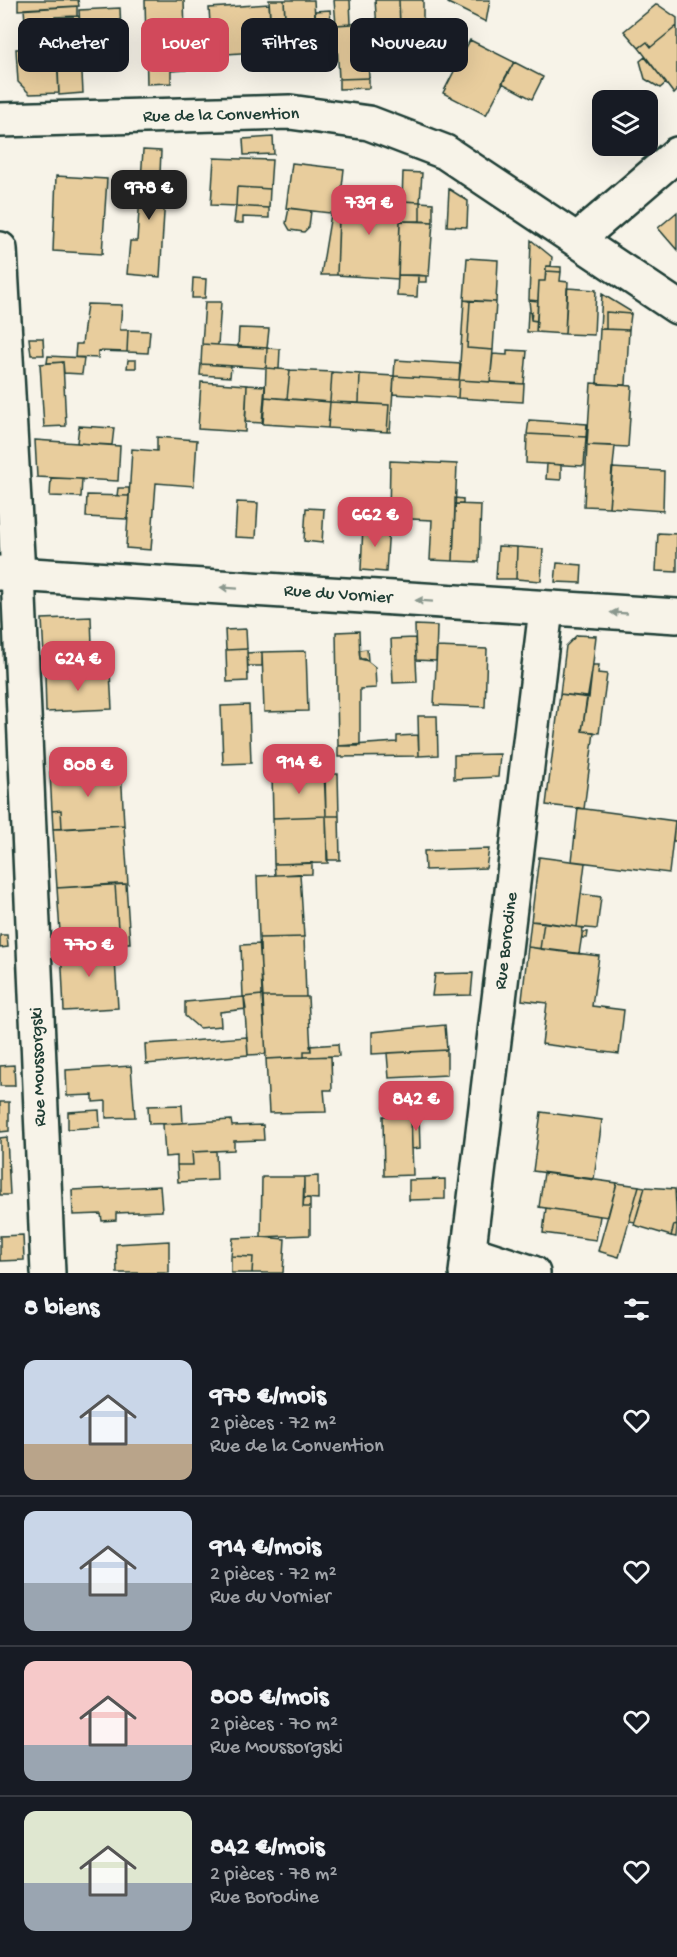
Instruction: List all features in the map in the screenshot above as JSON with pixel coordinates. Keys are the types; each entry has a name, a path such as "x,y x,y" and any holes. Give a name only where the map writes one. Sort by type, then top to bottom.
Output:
{"street":[{"name":"Rue de la Convention","path":"0,120 290,112 369,123 445,152 677,307"},
{"path":"578,239 677,154"},
{"name":"Rue Moussorgski","path":"0,249 9,573 48,1273"},
{"name":"Rue du Vornier","path":"9,573 677,616"},
{"name":"Rue Borodine","path":"468,1263 546,609"},
{"path":"468,1263 533,1273"}],"building":[{"path":"18,0 78,0 79,6 18,10"},
{"path":"145,0 184,0 185,18 145,18"},
{"path":"269,0 284,0 285,18 270,18"},
{"path":"284,0 314,0 315,18 285,18"},
{"path":"334,0 350,0 350,24 338,25 338,18 335,18"},
{"path":"375,0 399,0 400,18 376,18"},
{"path":"399,0 423,0 423,18 400,18"},
{"path":"449,0 490,0 486,22 448,3"},
{"path":"269,4 270,18 241,18 241,53 229,54 229,18 210,18 209,8"},
{"path":"657,4 677,18 677,26 651,47 647,42 639,48 624,31"},
{"path":"77,6 77,16 25,18 24,9"},
{"path":"120,8 120,18 79,18 79,10"},
{"path":"330,10 331,18 315,18 315,11"},
{"path":"79,16 79,18 55,18"},
{"path":"350,24 350,72 369,72 369,78 339,79 338,25"},
{"path":"677,26 677,91 674,94 639,48 647,42 651,47"},
{"path":"470,40 514,62 486,115 443,93 454,72 468,72"},
{"path":"16,49 18,49 18,72 58,72 59,93 30,94 18,82"},
{"path":"645,57 666,83 660,88 645,79 640,61"},
{"path":"514,62 543,77 532,99 502,83"},
{"path":"58,72 82,72 83,93 59,95"},
{"path":"147,72 171,72 171,83 147,84"},
{"path":"369,78 369,88 339,89 339,79"},
{"path":"273,137 274,154 244,155 243,139"},
{"path":"143,150 161,151 159,197 165,197 160,277 127,274 130,241 137,241"},
{"path":"214,158 272,160 270,189 237,187 236,206 211,205"},
{"path":"292,163 344,169 339,214 286,208"},
{"path":"403,172 422,173 420,202 402,201"},
{"path":"56,176 107,179 102,254 53,251"},
{"path":"237,187 270,189 269,208 236,206"},
{"path":"449,189 468,201 467,227 447,226"},
{"path":"340,192 401,196 398,279 337,275"},
{"path":"402,201 420,202 420,221 400,221"},
{"path":"420,202 433,203 433,222 420,221"},
{"path":"236,206 269,208 269,218 243,217 243,223 234,223"},
{"path":"289,208 311,211 309,227 304,232 290,230 286,223"},
{"path":"677,212 677,250 658,228"},
{"path":"331,214 339,214 337,275 321,275"},
{"path":"400,221 433,222 429,276 398,275"},
{"path":"531,240 552,257 551,266 546,266 545,281 539,281 538,301 529,300"},
{"path":"467,258 498,260 496,302 464,300"},
{"path":"546,266 561,267 561,272 546,271"},
{"path":"546,271 561,272 560,281 568,282 565,334 536,332 539,281 545,281"},
{"path":"398,275 418,275 417,297 397,296"},
{"path":"418,275 426,276 426,282 418,282"},
{"path":"193,278 206,279 205,298 192,298"},
{"path":"567,288 596,290 594,335 565,334"},
{"path":"602,294 630,311 631,314 606,312 606,329 600,329"},
{"path":"464,300 470,301 467,348 493,350 490,382 459,380"},
{"path":"529,300 538,301 537,321 531,320"},
{"path":"470,301 496,302 493,350 467,348"},
{"path":"205,302 221,302 218,345 202,344"},
{"path":"87,304 122,305 120,330 128,330 127,352 98,351 98,358 75,357 76,344 82,344"},
{"path":"528,312 532,312 531,320 537,321 536,332 527,332"},
{"path":"606,312 631,314 629,330 606,329"},
{"path":"239,328 269,329 267,348 238,347"},
{"path":"600,329 629,330 626,385 597,384"},
{"path":"128,330 150,331 148,353 127,352"},
{"path":"29,338 43,338 44,355 31,355"},
{"path":"202,344 267,348 266,368 201,364"},
{"path":"267,348 280,349 279,369 266,368"},
{"path":"507,350 527,351 524,384 490,382 493,354 507,355"},
{"path":"48,356 84,358 82,374 64,373 63,362 47,363"},
{"path":"128,360 136,360 136,368 127,368"},
{"path":"395,360 461,364 459,380 394,376"},
{"path":"63,362 66,426 44,427 40,364"},
{"path":"201,364 231,366 230,377 200,375"},
{"path":"266,368 290,370 287,399 265,397"},
{"path":"290,370 332,372 330,402 287,399"},
{"path":"332,372 360,374 359,403 330,402"},
{"path":"360,374 394,376 390,432 387,432 389,405 359,403"},
{"path":"394,376 459,380 458,398 393,394"},
{"path":"459,380 524,384 523,402 458,398"},
{"path":"201,382 247,385 245,432 198,429"},
{"path":"591,383 632,386 628,447 587,445"},
{"path":"247,385 265,386 262,423 245,422"},
{"path":"265,397 330,402 328,428 263,424"},
{"path":"330,402 389,405 387,432 328,428"},
{"path":"529,420 587,424 586,437 527,434"},
{"path":"79,426 114,428 112,445 77,443"},
{"path":"527,434 586,437 584,466 526,463"},
{"path":"157,437 197,440 194,486 156,483 151,550 126,548 132,449 157,451"},
{"path":"35,440 120,446 118,481 37,477"},
{"path":"587,445 615,446 609,507 584,506"},
{"path":"390,461 457,464 453,561 430,560 432,520 389,518"},
{"path":"547,464 561,465 561,480 546,479"},
{"path":"612,468 664,471 663,511 609,507"},
{"path":"51,478 82,479 81,497 50,496"},
{"path":"118,488 129,488 129,496 117,496"},
{"path":"87,495 129,496 127,519 86,517"},
{"path":"455,498 463,499 463,504 455,504"},
{"path":"237,502 258,503 256,538 235,537"},
{"path":"455,504 481,505 479,562 453,561"},
{"path":"306,508 324,509 322,543 304,541"},
{"path":"363,525 389,526 386,572 361,570"},
{"path":"658,533 677,534 677,572 656,571"},
{"path":"498,546 517,547 516,579 496,579"},
{"path":"517,547 543,549 541,581 516,579"},
{"path":"557,563 582,565 581,583 555,582"},
{"path":"91,617 93,672 45,674 42,619"},
{"path":"415,625 437,626 436,661 416,660"},
{"path":"246,629 247,649 226,650 225,630"},
{"path":"359,631 360,659 365,659 375,667 376,688 360,689 360,746 338,746 336,632"},
{"path":"577,635 596,636 589,698 560,694 566,646"},
{"path":"415,638 417,682 393,683 391,639"},
{"path":"437,647 487,649 485,707 434,705"},
{"path":"247,649 248,681 227,682 226,650"},
{"path":"367,649 368,661 360,659 359,650"},
{"path":"306,651 308,711 264,712 262,652"},
{"path":"262,652 262,666 248,666 247,653"},
{"path":"593,665 599,665 598,673 607,674 599,733 582,731"},
{"path":"110,672 112,709 46,712 45,674"},
{"path":"560,694 587,697 582,731 594,732 584,809 546,805"},
{"path":"249,705 251,763 223,764 221,706"},
{"path":"418,716 437,716 438,755 419,756"},
{"path":"418,735 419,756 338,757 338,746 397,742 397,736"},
{"path":"500,754 498,777 454,779 454,755"},
{"path":"286,766 297,766 297,772 286,773"},
{"path":"121,768 124,825 62,829 61,810 52,811 50,772"},
{"path":"324,771 326,816 273,818 272,773"},
{"path":"325,774 338,774 339,816 326,816"},
{"path":"578,808 675,821 669,873 572,861"},
{"path":"61,810 62,829 53,829 52,811"},
{"path":"326,816 339,816 340,860 327,860"},
{"path":"326,816 328,863 274,864 273,818"},
{"path":"675,821 677,821 677,841 673,841"},
{"path":"124,825 128,884 57,888 53,829"},
{"path":"489,849 486,868 425,870 424,851"},
{"path":"539,857 585,863 577,927 531,921"},
{"path":"312,863 312,874 275,875 274,864"},
{"path":"300,874 304,937 259,938 257,876"},
{"path":"115,884 126,884 130,943 119,943"},
{"path":"115,884 119,943 61,947 57,888"},
{"path":"581,894 601,897 597,929 577,927"},
{"path":"531,921 544,922 540,949 528,947"},
{"path":"544,922 583,928 579,954 540,949"},
{"path":"582,932 588,932 587,938 582,938"},
{"path":"0,935 7,935 8,947 0,948"},
{"path":"304,937 306,997 263,997 259,938"},
{"path":"114,944 118,1008 64,1011 61,947"},
{"path":"260,944 262,995 243,997 241,945"},
{"path":"528,947 599,956 592,1006 624,1010 619,1054 542,1044 547,1003 522,1000"},
{"path":"473,973 471,995 432,996 435,974"},
{"path":"262,995 266,1054 248,1055 244,997"},
{"path":"244,997 246,1009 220,1012 221,1026 199,1028 185,1016 185,1002"},
{"path":"263,997 308,997 311,1051 304,1051 304,1057 266,1059"},
{"path":"445,1025 447,1050 372,1054 372,1032"},
{"path":"247,1037 248,1055 146,1064 145,1044"},
{"path":"338,1044 339,1056 304,1057 304,1051 311,1051 310,1046"},
{"path":"447,1050 447,1075 389,1078 387,1053"},
{"path":"331,1056 332,1090 324,1090 326,1112 269,1113 266,1059"},
{"path":"14,1065 15,1086 0,1086 0,1066"},
{"path":"131,1066 135,1117 106,1118 106,1101 93,1102 93,1095 67,1096 66,1070"},
{"path":"0,1102 9,1102 9,1131 0,1132"},
{"path":"182,1105 183,1123 149,1124 148,1106"},
{"path":"99,1110 100,1127 68,1129 68,1112"},
{"path":"541,1112 602,1120 594,1179 533,1171"},
{"path":"419,1115 420,1148 412,1149 411,1116"},
{"path":"383,1116 411,1116 413,1175 384,1176"},
{"path":"231,1120 232,1126 263,1125 264,1140 234,1141 234,1150 192,1152 193,1165 177,1165 177,1156 165,1157 163,1124"},
{"path":"7,1137 10,1195 0,1195 0,1138"},
{"path":"216,1151 217,1180 178,1182 177,1165 193,1165 192,1152"},
{"path":"544,1173 617,1183 608,1217 539,1207"},
{"path":"318,1176 318,1199 304,1198 304,1177"},
{"path":"262,1177 304,1177 303,1207 310,1207 310,1235 261,1237"},
{"path":"445,1179 445,1199 409,1200 409,1180"},
{"path":"617,1183 639,1186 619,1257 598,1251"},
{"path":"160,1186 162,1211 116,1213 116,1220 102,1221 101,1214 73,1215 72,1190"},
{"path":"639,1186 645,1187 635,1222 629,1221"},
{"path":"645,1187 675,1189 677,1226 674,1225 671,1236 634,1225"},
{"path":"304,1198 310,1198 310,1207 303,1207"},
{"path":"546,1208 600,1216 596,1240 543,1233"},
{"path":"674,1225 677,1226 676,1237 671,1236"},
{"path":"23,1235 24,1260 0,1261 0,1236"},
{"path":"233,1238 285,1239 283,1273 252,1273 253,1257 231,1256"},
{"path":"169,1241 169,1273 117,1273 116,1244"},
{"path":"231,1256 253,1257 252,1273 231,1273"}]}
